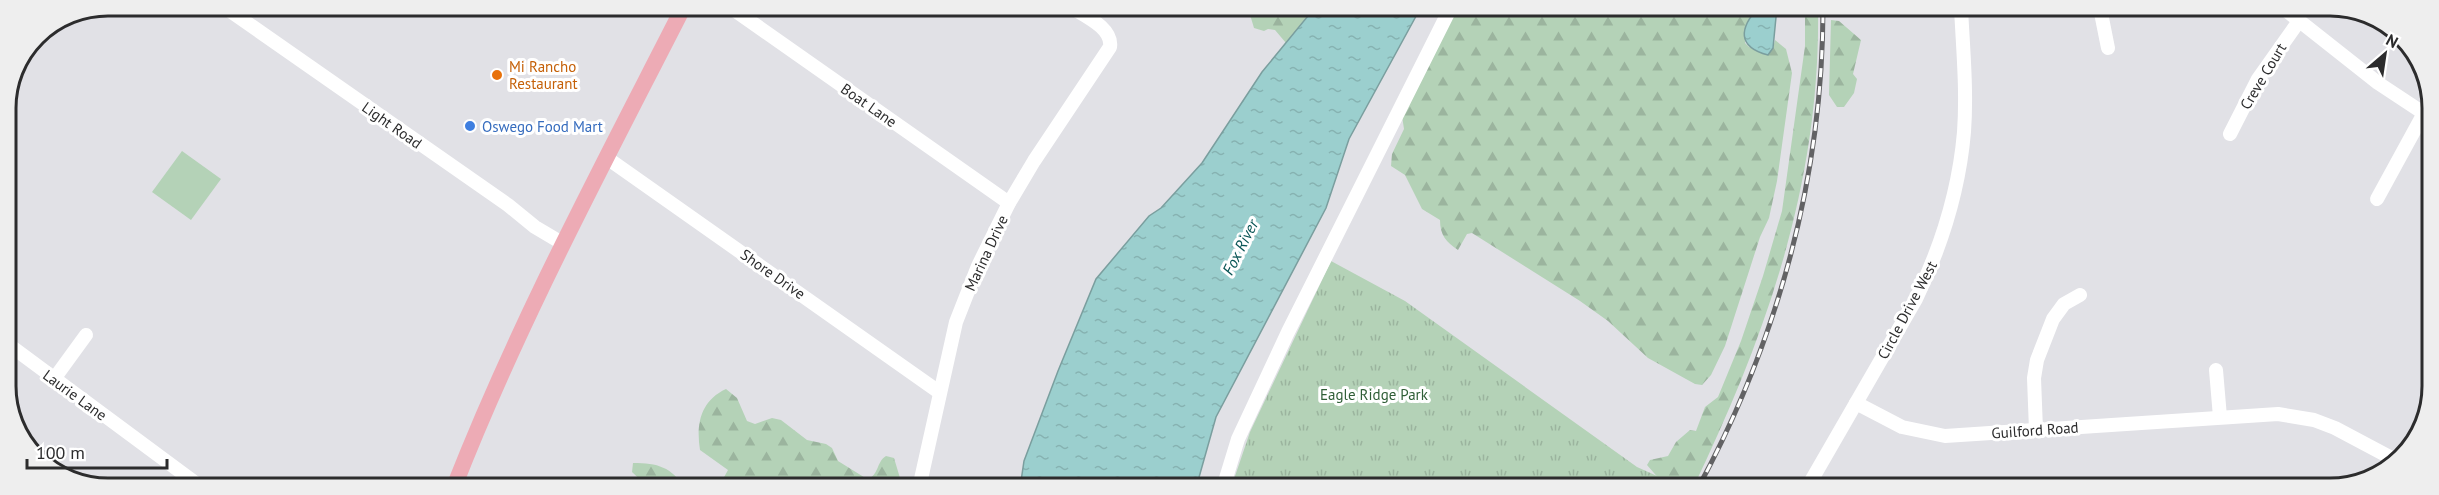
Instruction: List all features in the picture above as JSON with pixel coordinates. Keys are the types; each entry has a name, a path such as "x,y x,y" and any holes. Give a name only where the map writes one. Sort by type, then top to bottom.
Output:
{"main road":[{"path":"458,478 505,364 562,243 679,16"}],"street":[{"name":"Light Road","path":"236,16 508,205 535,227 562,243"},
{"name":"Boat Lane","path":"742,16 1009,203"},
{"name":"Marina Drive","path":"921,478 956,322 978,266 1009,203 1034,161 1106,55 1111,44 1109,36 1101,27 1084,16"},
{"path":"1226,478 1238,439 1287,332 1446,16"},
{"name":"Circle Drive West","path":"1813,478 1929,272 1944,232 1953,198 1964,132 1961,16"},
{"path":"2102,16 2108,48"},
{"path":"2293,16 2378,83 2422,113"},
{"name":"Creve Court","path":"2230,134 2258,78 2299,21"},
{"path":"2377,199 2422,124"},
{"name":"Shore Drive","path":"607,158 939,392"},
{"path":"2036,430 2034,378 2037,360 2053,319 2064,304 2080,295"},
{"path":"54,379 86,335"},
{"name":"Laurie Lane","path":"16,350 189,478"},
{"path":"2216,370 2220,417"},
{"name":"Guilford Road","path":"1856,403 1902,427 1922,433 1962,435 2278,414 2314,420 2354,437 2389,456"}],"green space":[{"path":"1250,16 1308,16 1286,43 1275,30 1264,31 1254,28"},
{"path":"1453,16 1751,16 1748,21 1745,43 1755,50 1761,50 1773,48 1775,40 1786,49 1792,73 1777,181 1769,218 1760,237 1725,346 1711,375 1702,385 1695,384 1648,358 1608,321 1580,301 1472,233 1467,234 1458,250 1454,247 1443,234 1440,220 1422,209 1405,175 1391,166 1392,154 1404,129 1402,116"},
{"path":"1805,16 1818,16 1817,71 1810,134 1799,195 1766,314 1720,430 1698,478 1658,478 1647,465 1650,460 1668,456 1676,442 1690,430 1696,431 1705,407 1718,397 1741,341 1782,211 1805,46"},
{"path":"1831,20 1839,21 1861,40 1853,74 1857,79 1854,93 1844,107 1837,107 1829,95"},
{"path":"182,151 221,179 191,220 152,192"},
{"name":"Eagle Ridge Park","path":"1331,261 1405,301 1637,467 1662,478 1234,478 1250,432"},
{"path":"726,389 737,398 747,421 755,424 772,418 781,420 807,440 826,444 832,448 838,461 865,478 724,478 728,470 700,450 699,432 702,415 710,400"},
{"path":"886,456 894,458 900,478 869,478 874,475 880,462"},
{"path":"633,463 650,464 669,471 677,478 638,478 632,472"}],"water":[{"name":"Fox River","path":"1308,16 1416,16 1349,139 1326,208 1216,417 1199,478 1021,478 1024,461 1096,279 1149,216 1161,208 1202,163 1262,72"},
{"path":"1751,16 1776,16 1773,48 1768,55 1758,52 1746,42 1744,36"}],"railway":[{"path":"1703,478 1751,374 1773,315 1790,255 1805,194 1815,133 1821,70 1823,16"}],"place":[{"name":"Mi Rancho Restaurant","path":"497,75"},
{"name":"Oswego Food Mart","path":"470,126"}]}
